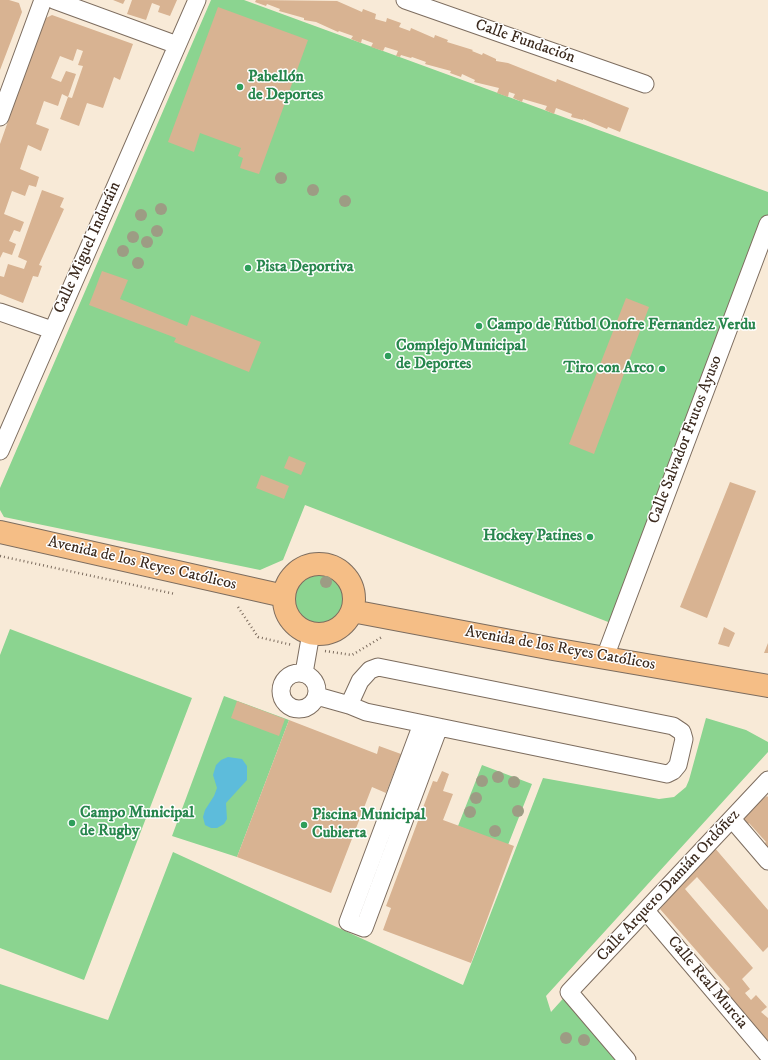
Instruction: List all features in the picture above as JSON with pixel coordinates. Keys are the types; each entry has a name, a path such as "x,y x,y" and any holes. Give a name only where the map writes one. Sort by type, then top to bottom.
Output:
{"main road":[{"name":"Avenida de los Reyes Católicos","path":"0,532 284,596"},
{"path":"309,565 327,565 343,573 351,582 354,594 352,611 348,620 332,632 311,633 298,626 288,615 284,596 290,579 298,570 309,565"},
{"name":"Avenida de los Reyes Católicos","path":"352,611 605,658 768,686"}],"street":[{"path":"0,117 42,0"},
{"path":"54,0 177,45"},
{"name":"Calle Miguel Induráin","path":"0,451 197,0"},
{"name":"Calle Fundación","path":"405,0 645,84"},
{"name":"Calle Salvador Frutos Ayuso","path":"605,658 768,224"},
{"path":"0,312 52,330"},
{"path":"304,673 311,633"},
{"path":"317,696 349,705 366,712 667,774 673,771 678,765 684,739 682,732 673,726 378,666 370,670 360,681 349,705"},
{"path":"304,673 316,684 317,696 314,702 304,709 293,708 283,701 281,695 282,682 291,674 304,673"},
{"path":"422,724 348,922 364,928 439,727"},
{"name":"Calle Arquero Damián Ordóñez","path":"627,1060 569,992 768,780"},
{"path":"732,818 768,861"},
{"name":"Calle Real Murcia","path":"646,911 768,1055"}],"green space":[{"name":"Complejo Municipal de Deportes","path":"211,0 244,0 768,192 768,224 616,625 305,505 283,560 260,570 4,517 0,510 0,488"},
{"path":"313,568 325,568 341,577 348,587 350,599 348,611 341,621 325,630 313,630 302,625 293,616 288,605 288,593 293,582 302,573"},
{"name":"Campo Municipal de Rugby","path":"10,629 192,698 84,980 0,948 0,655"},
{"path":"224,696 289,720 237,857 172,836"},
{"path":"706,718 746,730 768,742 768,752 546,996 551,1012 569,992 627,1060 0,1060 0,984 108,1020 173,852 463,985 543,778 659,799 674,797 686,787 689,780"},
{"path":"482,765 532,784 508,845 458,826"}],"water":[{"path":"228,757 242,759 247,766 247,780 226,803 227,819 224,824 217,828 211,828 205,825 203,817 205,810 217,788 213,775 216,765 221,760"}],"building":[{"path":"0,0 9,0 19,3 22,12 0,70"},
{"path":"113,0 125,0 123,4"},
{"path":"132,0 177,0 170,16 158,12 160,6 152,3 146,20 127,14"},
{"path":"256,0 337,1 362,12 363,9 376,14 375,19 386,22 387,18 401,23 399,27 410,31 411,28 434,38 435,35 448,40 447,42 473,50 472,51 482,55 483,53 496,59 496,61 508,63 556,82 557,79 629,108 620,132 608,127 607,129 583,119 571,117 572,114 556,108 554,114 545,110 547,106 523,99 522,102 513,98 515,94 509,92 508,97 497,93 499,88 474,82 475,80 462,74 461,77 450,73 451,71 425,64 426,62 412,57 401,55 400,57 396,56 398,51 385,47 383,51 371,47 373,43 362,39 361,43 351,39 353,36 339,31 338,32 316,22 304,20 304,18 279,11 280,9 267,4 266,6 255,2"},
{"name":"Pabellón de Deportes","path":"218,7 308,40 259,174 240,168 243,158 238,156 241,148 200,133 194,152 168,142"},
{"path":"52,15 133,44 120,80 114,77 103,108 87,103 79,126 60,119 68,97 62,94 58,106 44,101 36,124 49,129 41,151 28,145 20,169 39,177 36,187 29,185 25,196 12,191 4,214 24,222 20,232 14,230 9,241 16,244 12,255 3,252 0,258 0,144 44,19","holes":["77,49 83,51 78,65 83,66 72,98 68,97 76,74 66,71 61,82 51,78 60,56 73,61"]},
{"path":"42,190 64,198 60,207 64,209 39,265 42,266 38,277 33,276 23,303 0,294 0,276 4,277 8,264 24,269 27,261 18,257"},
{"path":"102,271 128,280 120,299 187,326 191,315 261,342 249,372 174,342 176,338 89,305"},
{"path":"626,298 649,307 594,454 569,444"},
{"path":"289,456 306,463 301,475 284,468"},
{"path":"261,475 289,486 284,499 256,488"},
{"path":"730,482 756,491 707,618 680,607"},
{"path":"724,627 735,633 729,647 718,644"},
{"path":"768,643 768,653 764,653"},
{"path":"237,701 285,719 279,736 231,718"},
{"name":"Piscina Municipal Cubierta","path":"289,720 377,754 379,746 401,754 386,793 372,787 331,893 237,857"},
{"path":"442,771 449,774 443,791 453,794 443,820 514,846 471,963 383,930 391,908 386,906 433,781 437,782"},
{"path":"767,796 768,856 760,847 766,842 749,823 744,828 739,817"},
{"path":"714,847 768,910 768,947 763,952 697,877 685,889 753,968 742,979 750,989 745,993 751,1000 756,995 767,1007 761,1012 768,1018 768,1046 724,995 730,989 660,909"}],"place":[{"name":"Pabellón de Deportes","path":"240,87"},
{"name":"Pista Deportiva","path":"248,268"},
{"name":"Campo de Fútbol Onofre Fernandez Verdu","path":"479,326"},
{"name":"Complejo Municipal de Deportes","path":"388,356"},
{"name":"Tiro con Arco","path":"662,369"},
{"name":"Hockey Patines","path":"590,537"},
{"name":"Campo Municipal de Rugby","path":"72,823"},
{"name":"Piscina Municipal Cubierta","path":"304,825"}]}
